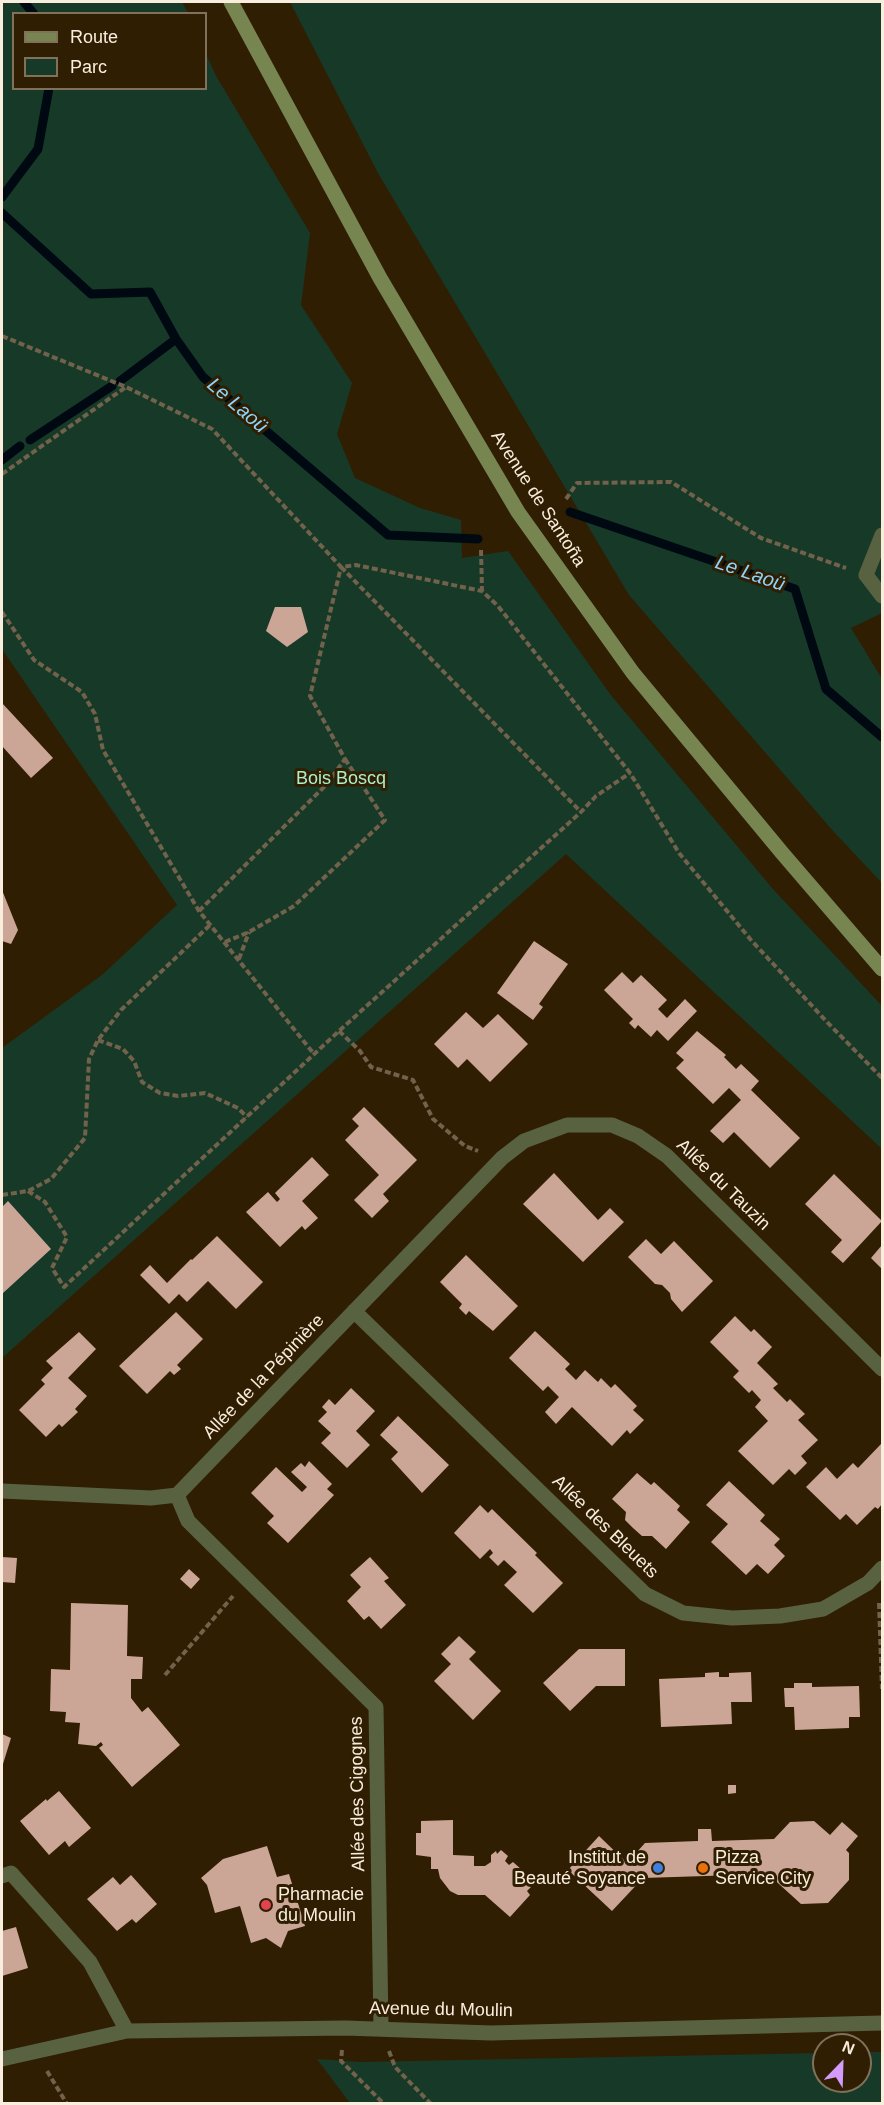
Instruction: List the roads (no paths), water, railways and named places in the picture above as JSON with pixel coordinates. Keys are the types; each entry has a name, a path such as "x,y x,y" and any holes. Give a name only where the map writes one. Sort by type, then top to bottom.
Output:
{"main road":[{"name":"Avenue de Santoña","path":"231,2 380,278 519,512 633,673 882,969"}],"street":[{"path":"882,535 866,575 882,596"},
{"name":"Allée du Tauzin","path":"502,1158 524,1141 567,1125 612,1125 638,1136 667,1156 882,1369"},
{"name":"Allée de la Pépinière","path":"177,1495 502,1158"},
{"name":"Allée des Bleuets","path":"354,1311 645,1594 683,1612 732,1618 780,1616 823,1609 868,1583 882,1568"},
{"path":"2,1491 151,1498 177,1495"},
{"name":"Allée des Cigognes","path":"177,1495 188,1521 376,1707 381,2028"},
{"path":"2,1876 11,1873 90,1962 127,2031"},
{"name":"Avenue du Moulin","path":"2,2059 127,2031 381,2028 491,2033 882,2023"}],"waterway":[{"name":"Le Laoü","path":"24,2 32,12"},
{"name":"Le Laoü","path":"2,197 38,149 49,90"},
{"name":"Le Laoü","path":"2,213 91,294 150,292 176,339 203,377 388,535 478,539"},
{"path":"120,381 176,339"},
{"path":"30,440 112,386"},
{"path":"2,460 20,446"},
{"name":"Le Laoü","path":"570,512 795,589 826,689 882,737"}],"place":[{"name":"Institut de Beauté Soyance","path":"658,1868"},
{"name":"Pizza Service City","path":"703,1868"},
{"name":"Pharmacie du Moulin","path":"266,1905"}],"park label":[{"name":"Bois Boscq","path":"341,779"}]}
